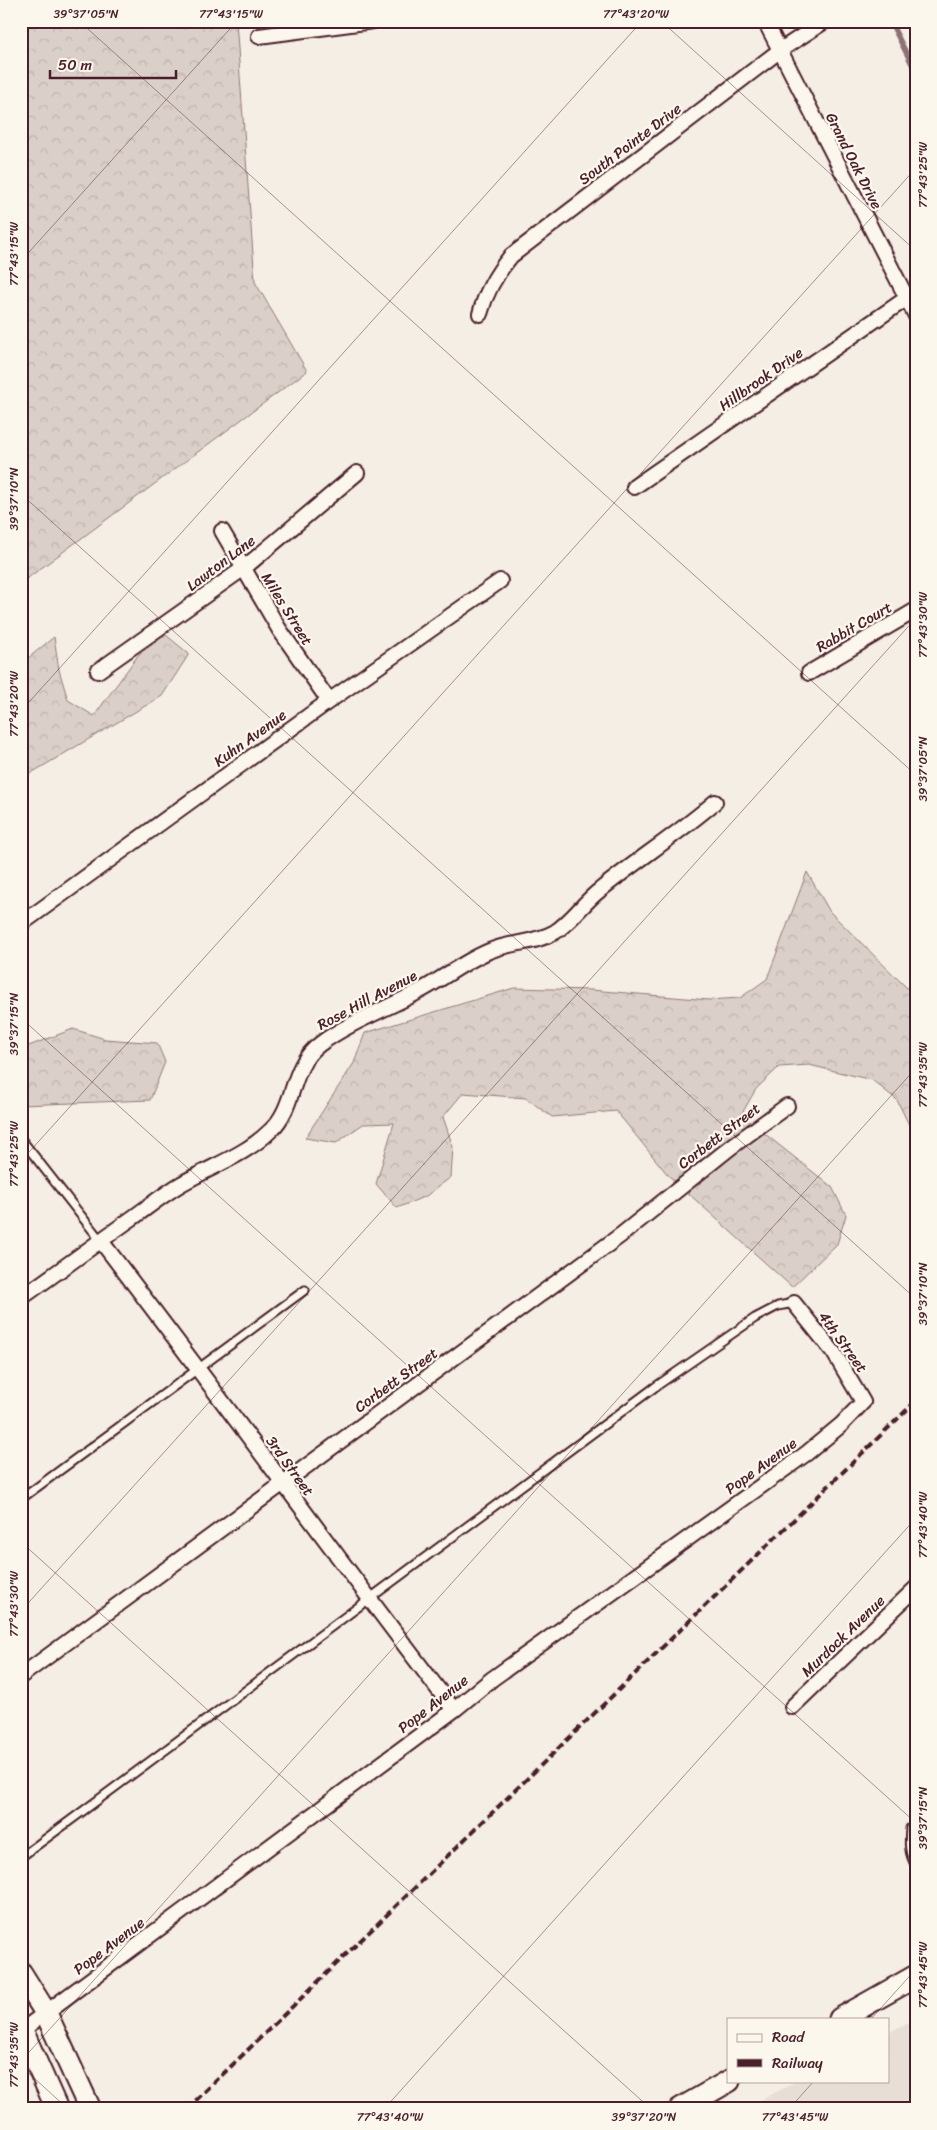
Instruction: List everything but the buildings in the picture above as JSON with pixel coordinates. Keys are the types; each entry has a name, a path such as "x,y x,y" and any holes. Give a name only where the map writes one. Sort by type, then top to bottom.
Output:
{"main road":[{"path":"21,1973 46,2013 90,2109"},
{"path":"842,2018 916,1976"},
{"path":"22,2030 57,2109"},
{"path":"680,2109 727,2082"}],"street":[{"path":"259,36 373,21"},
{"name":"Grand Oak Drive","path":"765,21 916,316"},
{"name":"South Pointe Drive","path":"480,314 485,295 498,272 511,256 779,51 824,21"},
{"name":"Hillbrook Drive","path":"634,487 907,298"},
{"name":"Lawton Lane","path":"98,671 244,568 356,473"},
{"name":"Miles Street","path":"222,531 279,629 329,701"},
{"name":"Kuhn Avenue","path":"21,924 500,580"},
{"name":"Rabbit Court","path":"809,673 916,610"},
{"name":"Rose Hill Avenue","path":"21,1298 180,1184 256,1144 272,1130 283,1116 298,1069 318,1045 338,1032 418,992 485,953 507,945 537,939 554,932 567,922 594,894 674,836 715,802"},
{"name":"Corbett Street","path":"21,1676 621,1235 723,1153 787,1106"},
{"name":"3rd Street","path":"100,1241 199,1368 283,1484 454,1710"},
{"name":"4th Street","path":"794,1303 834,1353 864,1402"},
{"name":"Pope Avenue","path":"22,2030 454,1710 492,1679 807,1453 841,1425 864,1402"},
{"name":"Murdock Avenue","path":"792,1707 916,1588"}],"lane":[{"path":"21,1140 100,1241"},
{"path":"21,1499 305,1290"},
{"path":"21,1858 720,1340 778,1306 794,1303"},
{"path":"916,1824 910,1828 908,1845 910,1857 916,1866"}],"shaded area":[{"path":"916,2018 916,2109 745,2109 795,2082 890,2082 890,2032"}],"green space":[{"path":"21,21 236,21 255,282 307,371 21,583"},
{"path":"166,635 189,654 162,696 21,779 21,664 54,637 59,670 68,700 94,716 139,654"},
{"path":"807,872 830,912 916,997 916,1133 911,1129 897,1100 872,1080 809,1065 779,1067 756,1089 741,1115 832,1187 846,1215 837,1244 792,1287 668,1175 616,1111 552,1117 526,1098 463,1093 443,1117 453,1147 451,1177 426,1196 397,1208 376,1184 394,1123 363,1124 336,1143 305,1138 354,1063 365,1033 514,988 591,990 709,1000 740,998 767,979"},
{"path":"73,1029 105,1039 157,1043 165,1062 150,1100 21,1105 21,1049"}],"waterway":[{"path":"890,21 916,72"}],"railway":[{"path":"187,2109 916,1401"}]}
